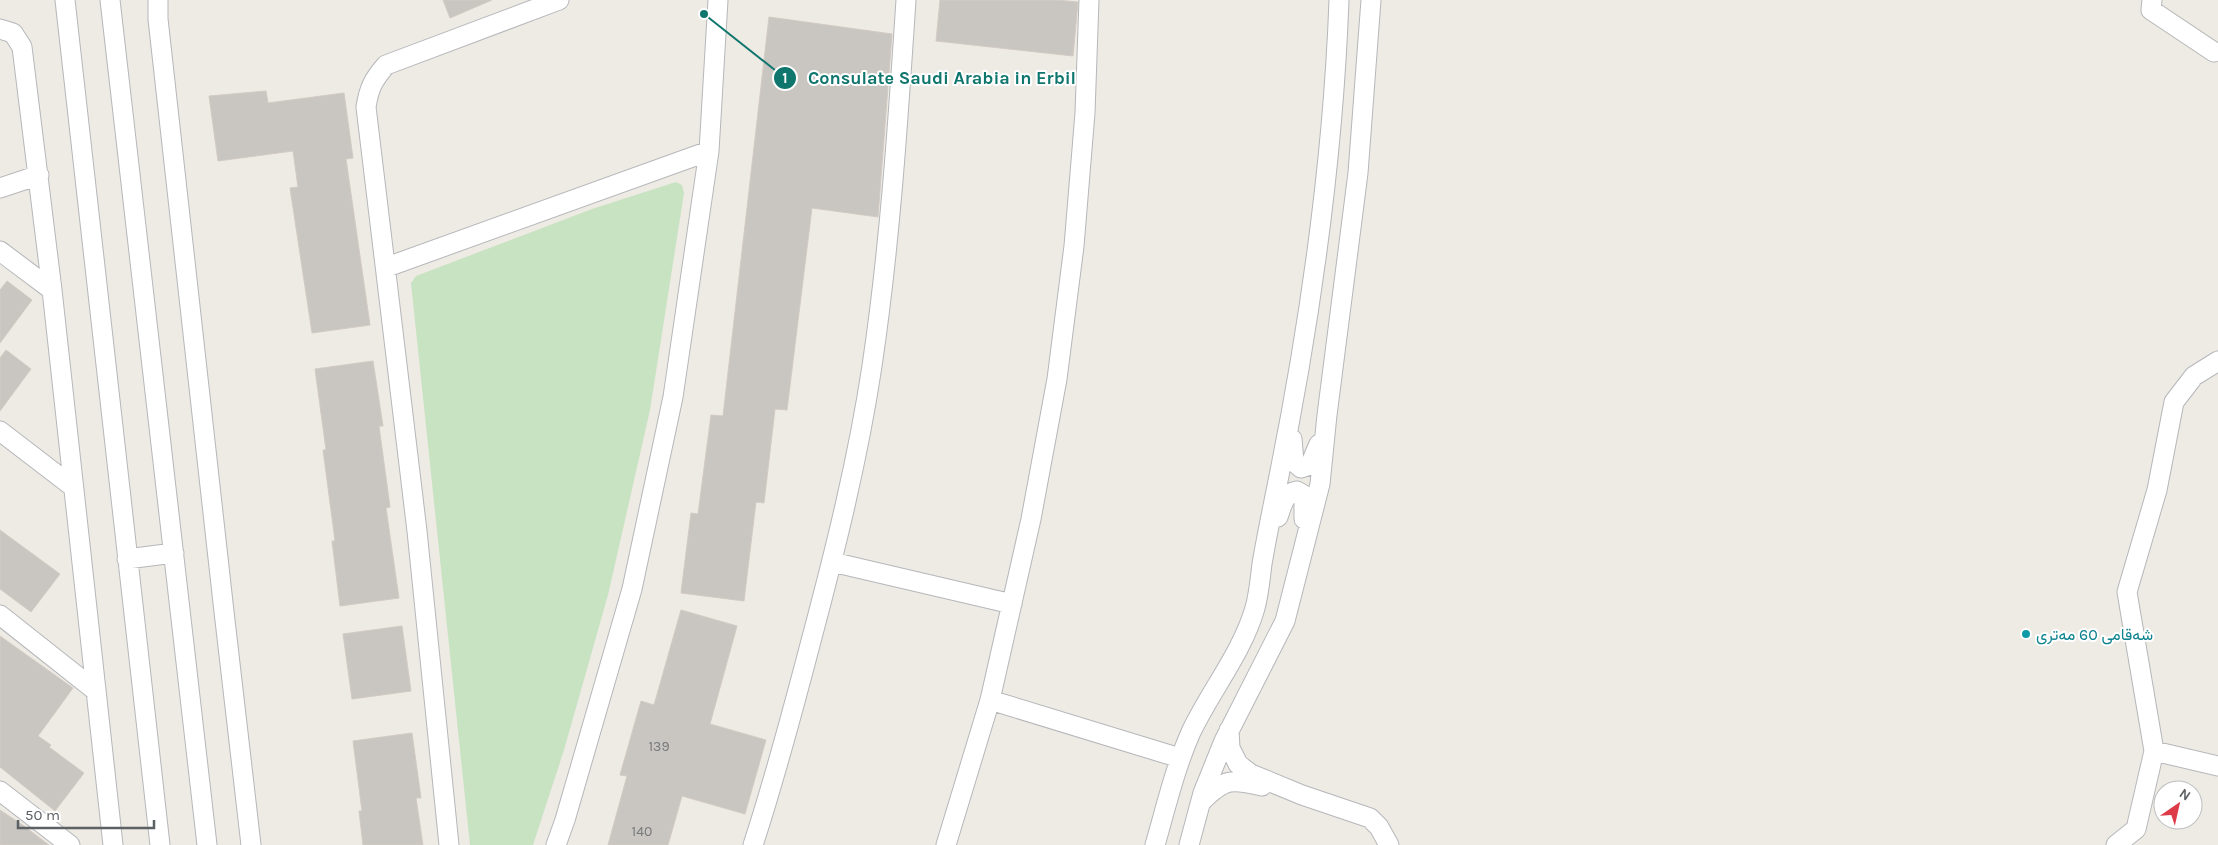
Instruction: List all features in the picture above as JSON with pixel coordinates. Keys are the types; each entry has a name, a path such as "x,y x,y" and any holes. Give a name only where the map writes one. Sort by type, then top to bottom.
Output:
{"street":[{"path":"65,0 160,845"},
{"path":"110,0 207,845"},
{"path":"158,0 158,20 196,340 230,669 251,845"},
{"path":"449,845 417,531 387,267 366,107 368,90 386,65 559,0"},
{"path":"556,845 565,820 632,589 673,397 709,151 718,0"},
{"path":"753,845 774,778 832,562 853,470 870,377 885,270 906,0"},
{"path":"946,845 990,700 1032,519 1057,379 1074,246 1086,113 1089,0"},
{"path":"1155,845 1180,758 1192,732 1244,637 1255,607 1308,319 1329,150 1339,0"},
{"path":"1189,845 1200,804 1229,730 1286,621 1320,484 1359,163 1371,0"},
{"path":"2152,0 2151,10 2214,52"},
{"path":"0,29 13,33 22,47 39,175 113,845"},
{"path":"387,267 709,151"},
{"path":"0,188 39,175"},
{"path":"0,251 52,290"},
{"path":"2116,845 2135,837 2154,751 2127,592 2157,490 2174,402 2194,376 2218,362"},
{"path":"1291,415 1294,462 1302,468 1310,465 1326,426"},
{"path":"0,431 73,487"},
{"path":"1263,560 1285,498 1297,490 1304,495 1305,500 1301,565"},
{"path":"127,559 174,553"},
{"path":"832,562 1012,604"},
{"path":"0,615 96,691"},
{"path":"990,700 1180,758"},
{"path":"1229,730 1230,748 1242,768 1252,774 1302,794 1370,818 1380,827 1389,845"},
{"path":"2154,751 2218,766"},
{"path":"1200,804 1215,788 1234,780 1302,794"},
{"path":"0,791 70,845"}],"green space":[{"path":"676,182 682,185 684,193 650,410 608,595 564,750 533,845 470,845 411,283 416,276 592,209"}],"building":[{"path":"443,0 492,0 450,18"},
{"path":"940,0 1056,0 1078,2 1073,56 936,41"},
{"path":"769,17 892,34 878,217 812,208 787,410 775,409 764,503 756,502 744,601 681,593 691,513 698,514 711,415 723,416"},
{"path":"266,91 268,103 344,93 353,158 346,159 370,325 312,333 290,188 298,187 293,151 218,161 209,96"},
{"path":"7,281 32,300 0,343 0,290"},
{"path":"6,350 31,369 0,411 0,358"},
{"path":"373,361 383,426 379,426 390,507 386,508 399,598 340,606 332,541 335,541 323,450 326,450 315,369"},
{"path":"0,530 60,574 31,612 0,589"},
{"path":"681,610 737,626 710,724 766,740 745,814 682,796 668,845 608,845 627,776 620,775 641,701 654,705"},
{"path":"402,626 411,691 352,699 343,634"},
{"path":"0,636 73,688 38,736 51,745 49,747 84,773 55,811 0,767"},
{"path":"412,733 421,798 416,798 423,845 363,845 359,811 362,811 353,741"},
{"path":"0,810 24,826 49,845 0,845"}],"place":[{"name":"Consulate Saudi Arabia in Erbil","path":"704,14"},
{"name":"شەقامی 60 مەتری","path":"2026,634"}]}
